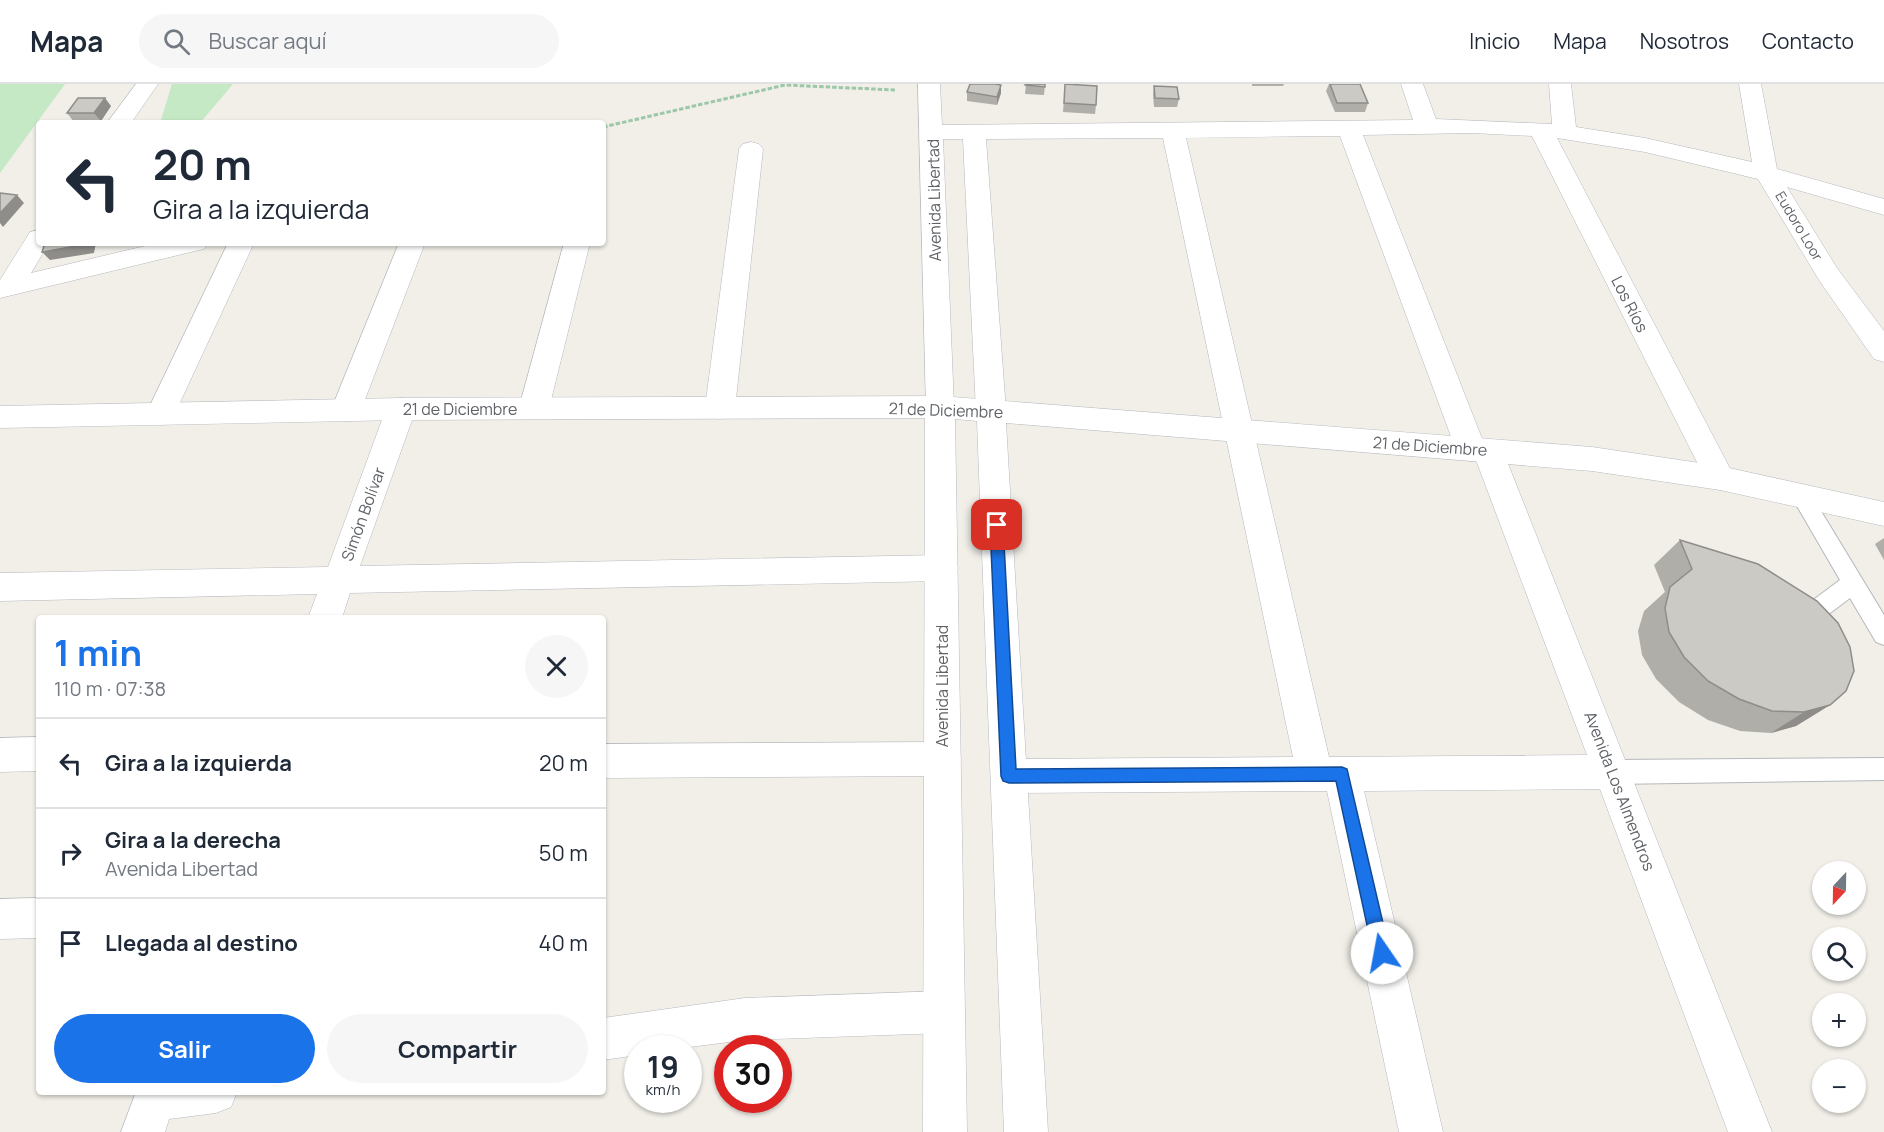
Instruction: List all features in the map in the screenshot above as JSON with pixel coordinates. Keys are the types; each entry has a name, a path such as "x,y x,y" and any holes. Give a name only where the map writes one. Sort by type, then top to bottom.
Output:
{"street":[{"path":"121,120 147,84"},
{"path":"1412,84 1427,128"},
{"name":"Los Ríos","path":"1560,84 1553,131 1720,478"},
{"name":"Eudoro Loor","path":"1750,84 1766,172 1828,274 1884,352"},
{"path":"930,88 931,132"},
{"name":"Avenida Libertad","path":"945,1132 940,407 931,132 1349,128 1553,131 1603,138 1766,172 1884,207"},
{"name":"Avenida Los Almendros","path":"1349,128 1612,772 1750,1132"},
{"path":"1173,131 1240,431 1421,1132"},
{"path":"974,132 991,411 1026,1132"},
{"path":"720,408 751,148"},
{"path":"4,288 36,242"},
{"path":"4,288 182,246"},
{"path":"161,414 240,246"},
{"path":"346,410 411,246"},
{"path":"534,408 576,246"},
{"name":"21 de Diciembre","path":"0,417 401,409 940,407 1604,460 1720,478 1884,514"},
{"name":"Simón Bolívar","path":"326,615 401,409"},
{"path":"0,587 942,568"},
{"path":"0,755 36,754"},
{"path":"606,762 943,759"},
{"path":"1009,776 1612,772"},
{"path":"0,919 36,918"},
{"path":"606,1021 944,1012"},
{"path":"606,1038 745,1019"},
{"path":"152,1108 204,1095"}],"lane":[{"path":"1800,494 1884,635"},
{"path":"1796,626 1853,583"},
{"path":"1612,772 1884,769"}],"path":[{"path":"606,126 785,85 930,88"}],"green space":[{"path":"0,84 65,84 39,120 36,120 36,124 0,173"},
{"path":"172,84 233,84 203,120 161,120"}],"building":[{"path":"970,84 1001,85 997,97 967,92"},
{"path":"1045,84 1045,87 1025,85"},
{"path":"1065,84 1097,86 1096,105 1064,103"},
{"path":"1330,84 1360,84 1368,103 1337,103"},
{"path":"1154,86 1177,87 1179,99 1155,98"},
{"path":"78,98 105,98 94,113 67,113"},
{"path":"0,193 17,195 0,213"},
{"path":"44,246 76,246 42,252"},
{"path":"1680,540 1758,564 1817,601 1838,623 1850,647 1854,671 1846,691 1830,705 1804,712 1772,711 1739,699 1708,681 1684,657 1669,632 1665,608 1670,587 1692,569"}],"route":[{"path":"997,525 1009,776 1342,774 1382,953"}]}
